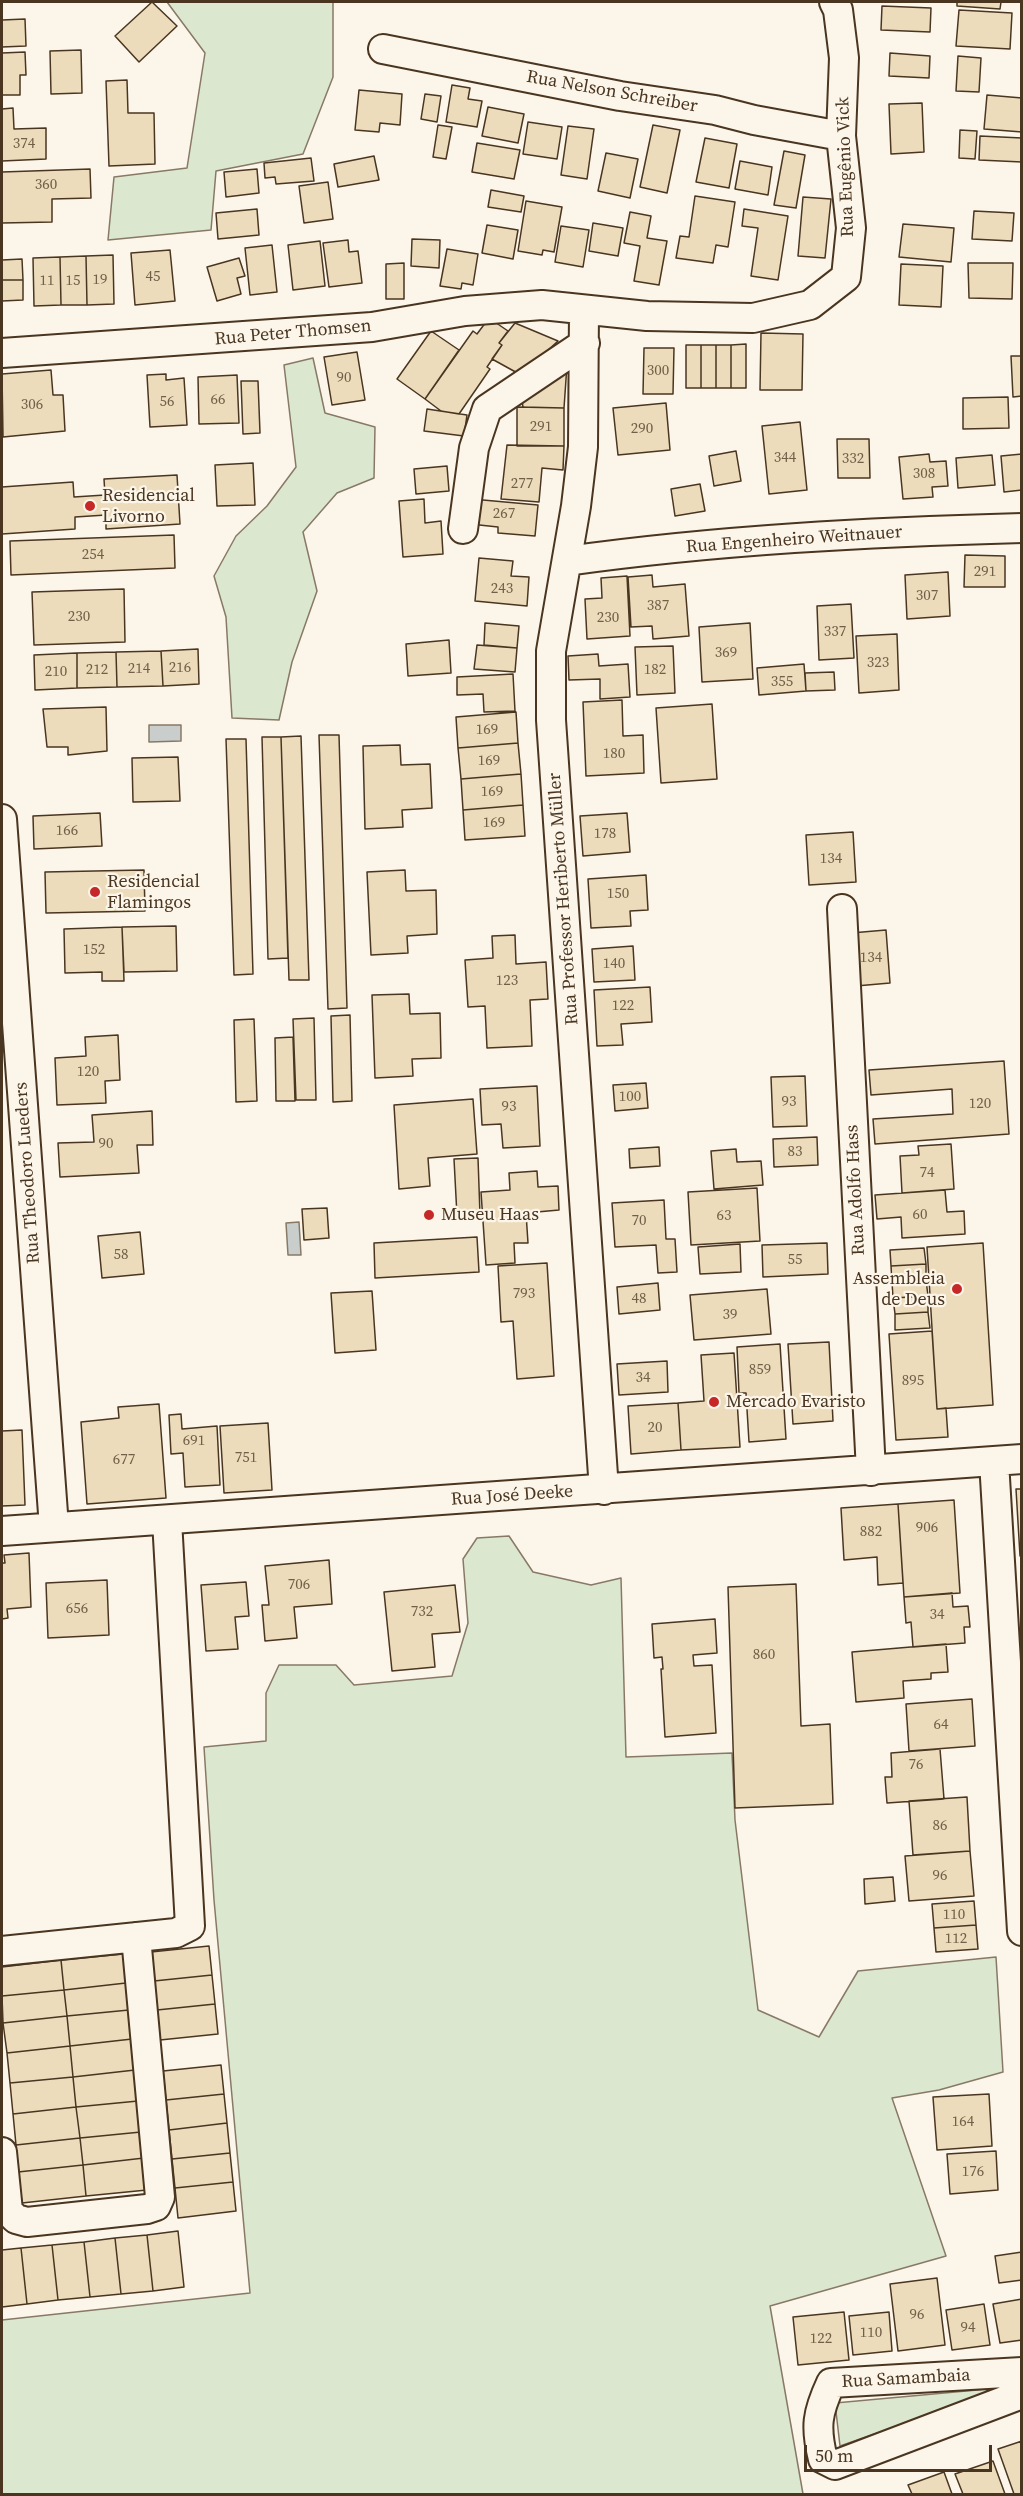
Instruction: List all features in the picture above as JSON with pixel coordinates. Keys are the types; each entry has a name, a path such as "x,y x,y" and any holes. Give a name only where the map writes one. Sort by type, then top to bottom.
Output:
{"street":[{"name":"Rua Eugênio Vick","path":"584,310 647,316 753,318 810,304 846,277 851,228 841,136 844,58 838,10 834,2"},
{"name":"Rua Nelson Schreiber","path":"383,49 620,96 715,110 754,120 841,136"},
{"name":"Rua Peter Thomsen","path":"2,353 372,327 505,307 542,305 584,310"},
{"name":"Rua Professor Heriberto Müller","path":"584,310 583,447 567,561 551,651 551,720 604,1490"},
{"path":"463,529 474,448 487,409 585,343"},
{"name":"Rua Engenheiro Weitnauer","path":"567,561 630,552 881,532 1022,528"},
{"name":"Rua Theodoro Lueders","path":"2,819 54,1527"},
{"name":"Rua Adolfo Hass","path":"842,909 871,1471"},
{"name":"Rua José Deeke","path":"2,1531 1022,1459"},
{"path":"993,1461 1022,1931"},
{"path":"2,1951 176,1933 190,1926 167,1520"},
{"path":"2,2152 8,2211 16,2219 27,2222 147,2209 156,2206 160,2198 136,1937"},
{"name":"Rua Samambaia","path":"1022,2373 831,2383 820,2407 817,2434 823,2459 835,2465 1022,2394"}],"green space":[{"path":"167,2 333,2 333,77 303,154 216,171 211,230 108,240 114,177 187,168 205,53"},
{"path":"313,358 325,413 375,427 374,478 337,493 303,532 317,591 292,662 279,720 232,718 226,617 214,576 236,536 267,506 296,467 284,365"},
{"path":"509,1536 533,1572 591,1585 621,1578 626,1757 732,1753 735,1820 758,2010 819,2037 858,1971 996,1957 1003,2072 939,2090 892,2098 946,2256 770,2306 803,2494 2,2494 2,2320 250,2293 214,1900 204,1747 266,1741 266,1693 279,1665 336,1665 354,1685 452,1676 468,1623 463,1559 477,1538"},
{"path":"1010,2387 840,2446 835,2403"}],"shaded area":[{"path":"149,725 181,725 181,741 149,742"},
{"path":"299,1222 301,1255 288,1255 286,1223"}],"building":[{"path":"152,2 177,26 139,62 115,36"},
{"path":"957,2 1001,2 1000,9 957,6"},
{"path":"882,6 931,8 930,32 881,30"},
{"path":"959,10 1012,13 1010,49 956,46"},
{"path":"25,19 26,46 2,47 2,20"},
{"path":"81,50 82,93 51,94 50,51"},
{"path":"25,52 26,75 20,75 20,95 2,95 2,53"},
{"path":"890,53 930,56 929,78 889,76"},
{"path":"958,56 981,58 979,92 956,91"},
{"path":"127,80 128,113 154,113 155,164 109,166 106,81"},
{"path":"452,85 470,88 468,99 482,101 477,127 446,122"},
{"path":"359,90 402,94 400,125 380,123 379,132 355,130"},
{"path":"425,94 441,96 437,122 421,119"},
{"path":"987,95 1022,98 1022,132 984,129"},
{"path":"922,103 924,152 891,154 889,104"},
{"path":"488,107 524,114 518,143 482,136"},
{"path":"13,108 14,129 46,128 46,159 2,161 2,109"},
{"path":"528,122 562,127 557,159 523,154"},
{"path":"438,125 452,127 446,159 433,157"},
{"path":"653,125 680,130 667,193 640,187"},
{"path":"568,126 594,129 587,179 561,175"},
{"path":"960,130 977,131 975,159 959,158"},
{"path":"980,136 1022,138 1022,162 979,160"},
{"path":"705,138 737,144 729,188 696,182"},
{"path":"477,143 520,150 514,179 472,172"},
{"path":"784,151 805,155 796,208 774,205"},
{"path":"606,153 638,159 630,198 598,191"},
{"path":"374,156 379,180 338,187 334,164"},
{"path":"311,158 314,181 276,184 275,177 265,178 264,163"},
{"path":"740,161 772,167 768,195 735,189"},
{"path":"90,169 91,198 52,199 52,222 2,223 2,172"},
{"path":"257,169 259,193 226,197 224,172"},
{"path":"328,182 333,219 304,223 299,186"},
{"path":"491,190 524,196 521,212 488,207"},
{"path":"695,196 735,202 728,247 716,245 713,263 676,258 680,236 689,237"},
{"path":"803,197 831,199 825,258 798,256"},
{"path":"526,201 562,207 554,252 543,250 542,255 518,251"},
{"path":"257,209 259,235 218,239 216,213"},
{"path":"744,209 788,216 778,280 751,276 758,228 742,226"},
{"path":"974,211 1014,213 1012,241 972,239"},
{"path":"630,212 651,216 647,238 667,241 659,285 634,281 640,246 624,243"},
{"path":"593,223 623,228 618,256 589,251"},
{"path":"903,224 954,228 951,262 899,257"},
{"path":"487,225 518,230 513,259 482,253"},
{"path":"561,226 589,230 583,267 555,262"},
{"path":"412,239 440,240 439,268 411,266"},
{"path":"348,240 349,252 358,251 362,283 329,287 323,243"},
{"path":"320,241 325,286 293,290 288,245"},
{"path":"272,245 277,292 250,295 245,248"},
{"path":"447,249 478,254 473,285 462,283 461,289 440,286"},
{"path":"170,250 175,301 135,305 131,253"},
{"path":"113,255 114,304 87,305 86,256"},
{"path":"86,256 87,305 61,305 60,257"},
{"path":"60,257 61,305 34,306 33,258"},
{"path":"239,258 245,276 237,278 241,294 217,301 207,267"},
{"path":"22,259 23,280 2,280 2,260"},
{"path":"404,263 404,299 386,299 386,264"},
{"path":"968,263 1013,263 1012,299 969,298"},
{"path":"901,264 943,266 941,307 899,305"},
{"path":"2,280 23,280 23,300 2,301"},
{"path":"489,318 508,331 499,343 502,345 487,367 490,369 459,414 441,411 425,399 473,331 477,334"},
{"path":"515,323 558,341 521,375 492,359 502,345 499,343"},
{"path":"431,331 459,350 425,399 397,379"},
{"path":"761,333 803,334 802,390 760,390"},
{"path":"746,344 746,388 731,388 731,345"},
{"path":"686,345 701,345 701,388 686,388"},
{"path":"701,345 716,345 716,388 701,388"},
{"path":"716,345 731,345 731,388 716,388"},
{"path":"644,348 674,348 673,394 643,394"},
{"path":"357,352 365,400 332,405 324,357"},
{"path":"1011,356 1022,356 1022,396 1013,397"},
{"path":"567,365 564,408 523,407 521,395"},
{"path":"51,370 53,395 63,395 65,431 3,437 2,374"},
{"path":"166,374 166,380 184,378 187,425 150,427 147,375"},
{"path":"237,375 239,423 199,424 198,377"},
{"path":"241,381 258,381 260,433 243,434"},
{"path":"1008,397 1009,428 963,429 963,398"},
{"path":"666,403 670,450 618,455 613,408"},
{"path":"517,407 564,408 564,446 517,446"},
{"path":"427,409 467,415 464,436 424,431"},
{"path":"800,422 807,490 769,494 762,426"},
{"path":"837,439 869,439 870,478 838,478"},
{"path":"507,445 564,446 563,470 542,468 539,502 501,499"},
{"path":"736,451 741,481 714,486 709,456"},
{"path":"929,454 930,462 946,461 948,486 932,487 933,497 903,499 899,457"},
{"path":"1022,454 1022,490 1004,492 1001,456"},
{"path":"992,455 995,485 958,488 956,458"},
{"path":"253,463 255,505 217,506 215,465"},
{"path":"447,466 449,491 416,494 414,469"},
{"name":"Residencial Livorno","path":"177,475 180,524 106,529 106,515 75,517 75,529 2,534 2,487 73,482 74,497 105,495 104,479"},
{"path":"700,484 705,511 675,516 671,489"},
{"path":"424,499 425,523 441,521 443,554 403,557 399,501"},
{"path":"472,499 538,505 535,536 498,533 498,527 470,524"},
{"path":"174,535 175,568 11,575 10,541"},
{"path":"965,555 1005,556 1005,587 964,587"},
{"path":"479,558 513,561 511,576 529,577 527,606 475,601"},
{"path":"948,572 950,616 907,619 905,575"},
{"path":"652,575 653,587 685,584 689,636 653,639 652,626 631,627 628,577"},
{"path":"627,576 630,636 587,639 585,599 602,598 601,578"},
{"path":"124,589 125,642 34,645 32,592"},
{"path":"851,604 854,658 819,660 817,606"},
{"path":"485,623 519,626 517,648 484,645"},
{"path":"750,623 753,679 702,682 699,627"},
{"path":"897,634 899,690 859,693 856,636"},
{"path":"449,640 451,673 408,676 406,644"},
{"path":"477,645 517,648 515,672 474,669"},
{"path":"673,646 675,693 637,695 635,647"},
{"path":"198,649 199,684 163,686 161,651"},
{"path":"161,651 163,686 117,687 116,652"},
{"path":"116,652 117,687 77,688 77,653"},
{"path":"77,653 77,688 35,690 34,655"},
{"path":"598,654 599,666 628,664 630,697 600,699 600,679 569,680 568,656"},
{"path":"804,664 806,691 759,695 757,668"},
{"path":"834,672 835,690 806,691 805,673"},
{"path":"513,674 515,711 484,712 483,694 457,695 457,677"},
{"path":"622,700 623,736 643,735 644,773 586,776 583,702"},
{"path":"712,704 717,779 661,783 656,708"},
{"path":"106,707 107,751 68,755 68,747 47,747 43,709"},
{"path":"516,712 518,743 458,748 456,717"},
{"path":"319,735 339,735 347,1008 328,1009"},
{"path":"301,736 309,980 289,980 281,737"},
{"path":"262,737 281,737 288,958 268,959"},
{"path":"226,739 246,739 253,974 234,975"},
{"path":"518,743 521,774 461,779 458,748"},
{"path":"400,745 401,765 430,764 432,808 402,810 403,827 365,829 363,746"},
{"path":"178,757 180,801 133,802 132,758"},
{"path":"521,774 523,805 463,810 461,779"},
{"path":"523,805 525,836 465,840 463,810"},
{"path":"100,813 102,846 34,849 33,816"},
{"path":"627,813 630,852 583,856 580,816"},
{"path":"853,832 856,882 809,885 806,835"},
{"name":"Residencial Flamingos","path":"144,870 145,911 46,913 45,872"},
{"path":"405,870 406,891 436,890 437,934 407,936 408,953 371,955 367,872"},
{"path":"646,875 648,910 630,911 631,926 591,928 588,879"},
{"path":"176,926 177,971 124,972 122,927"},
{"path":"122,927 124,981 102,981 102,972 65,973 64,929"},
{"path":"886,930 890,983 856,986 851,933"},
{"path":"515,935 516,964 546,962 548,999 530,1000 532,1046 487,1048 485,1006 468,1007 465,960 493,958 492,936"},
{"path":"633,946 635,980 594,982 592,949"},
{"path":"650,987 652,1022 621,1024 623,1045 597,1046 594,990"},
{"path":"409,994 410,1014 440,1013 441,1058 412,1059 413,1076 375,1078 372,995"},
{"path":"350,1015 352,1101 333,1102 331,1016"},
{"path":"314,1018 316,1100 296,1100 293,1019"},
{"path":"254,1019 257,1101 236,1102 234,1020"},
{"path":"118,1035 120,1080 105,1081 106,1103 57,1105 55,1058 86,1056 85,1037"},
{"path":"293,1037 295,1101 276,1101 275,1038"},
{"path":"1004,1061 1009,1134 875,1144 873,1119 953,1114 952,1089 871,1095 869,1070"},
{"path":"805,1076 807,1126 773,1127 771,1077"},
{"path":"646,1083 648,1108 615,1111 613,1085"},
{"path":"537,1086 540,1146 503,1148 501,1124 482,1125 480,1089"},
{"path":"473,1099 477,1154 428,1158 430,1186 399,1189 394,1105"},
{"path":"152,1111 153,1145 137,1145 139,1173 60,1177 58,1143 94,1142 92,1115"},
{"path":"817,1137 818,1165 774,1167 773,1139"},
{"path":"951,1144 954,1189 902,1193 900,1156 919,1155 918,1146"},
{"path":"659,1147 660,1166 630,1168 629,1149"},
{"path":"736,1149 737,1162 761,1161 763,1185 714,1189 711,1151"},
{"path":"478,1158 480,1215 457,1216 454,1159"},
{"path":"537,1171 538,1187 558,1186 559,1210 526,1213 528,1243 514,1243 515,1263 486,1265 481,1192 510,1190 509,1173"},
{"path":"757,1188 760,1241 691,1245 688,1192"},
{"path":"945,1190 947,1212 964,1211 965,1234 902,1238 901,1217 877,1219 875,1195"},
{"path":"664,1200 666,1239 675,1239 677,1272 658,1273 656,1245 615,1247 612,1203"},
{"path":"327,1208 329,1238 304,1240 302,1209"},
{"path":"140,1232 144,1274 102,1278 98,1236"},
{"path":"477,1237 479,1272 375,1278 374,1243"},
{"path":"827,1243 828,1274 763,1277 762,1245"},
{"name":"Assembleia de Deus","path":"983,1243 993,1405 937,1409 927,1247"},
{"path":"740,1244 741,1272 700,1274 698,1247"},
{"path":"924,1248 926,1264 891,1266 890,1250"},
{"path":"547,1263 554,1376 517,1379 513,1321 501,1322 498,1266"},
{"path":"926,1264 926,1280 892,1282 891,1266"},
{"path":"926,1280 928,1296 893,1298 892,1282"},
{"path":"658,1283 660,1310 619,1314 617,1287"},
{"path":"767,1289 771,1334 694,1340 690,1295"},
{"path":"372,1291 376,1350 335,1353 331,1293"},
{"path":"928,1296 928,1312 895,1314 893,1298"},
{"path":"928,1312 930,1328 895,1330 895,1314"},
{"path":"932,1331 937,1409 946,1408 948,1437 896,1440 889,1334"},
{"path":"829,1342 833,1421 793,1424 788,1344"},
{"path":"780,1344 786,1439 749,1442 746,1393 739,1393 737,1347"},
{"name":"Mercado Evaristo","path":"734,1353 740,1447 681,1450 678,1403 704,1401 701,1355"},
{"path":"667,1361 668,1392 619,1395 617,1364"},
{"path":"678,1403 681,1450 631,1454 628,1406"},
{"path":"159,1404 166,1498 87,1504 81,1422 119,1418 118,1407"},
{"path":"181,1414 182,1429 217,1426 220,1485 185,1487 183,1453 171,1454 169,1415"},
{"path":"268,1423 272,1490 224,1493 220,1426"},
{"path":"22,1430 25,1505 2,1506 2,1431"},
{"path":"1016,1489 1022,1489 1022,1556 1020,1556"},
{"path":"954,1500 960,1593 904,1597 898,1504"},
{"path":"898,1504 903,1583 878,1585 877,1557 844,1560 841,1508"},
{"path":"29,1553 31,1607 7,1609 8,1618 2,1619 4,1555"},
{"path":"329,1560 332,1604 294,1607 297,1638 265,1641 262,1605 269,1605 265,1566"},
{"path":"107,1580 109,1635 48,1638 46,1583"},
{"path":"246,1582 249,1616 235,1617 238,1649 206,1651 201,1585"},
{"path":"796,1584 801,1726 830,1724 833,1804 735,1808 728,1587"},
{"path":"455,1585 460,1632 432,1634 435,1667 392,1671 384,1592"},
{"path":"952,1593 953,1607 968,1606 970,1627 964,1627 965,1643 913,1647 911,1622 906,1623 904,1597"},
{"path":"715,1619 717,1653 693,1655 694,1666 712,1665 716,1733 665,1737 662,1657 654,1658 652,1624"},
{"path":"946,1644 948,1672 931,1673 931,1679 903,1681 904,1698 856,1702 852,1652"},
{"path":"972,1699 975,1746 909,1751 906,1704"},
{"path":"940,1749 944,1799 887,1803 885,1777 892,1777 891,1753"},
{"path":"967,1797 970,1851 913,1855 909,1801"},
{"path":"970,1851 974,1896 909,1901 905,1856"},
{"path":"893,1877 895,1901 865,1904 864,1879"},
{"path":"974,1901 976,1925 934,1928 932,1904"},
{"path":"976,1925 978,1949 936,1952 934,1928"},
{"path":"209,1946 212,1975 154,1981 151,1952"},
{"path":"123,1954 126,1983 64,1990 61,1960"},
{"path":"61,1960 64,1990 2,1996 2,1967"},
{"path":"212,1975 215,2004 157,2010 154,1981"},
{"path":"126,1983 129,2010 67,2016 64,1990"},
{"path":"64,1990 67,2016 3,2023 2,1996"},
{"path":"215,2004 218,2034 160,2040 157,2010"},
{"path":"129,2010 132,2039 70,2046 67,2016"},
{"path":"67,2016 70,2046 7,2053 3,2023"},
{"path":"132,2039 135,2070 73,2077 70,2046"},
{"path":"70,2046 73,2077 10,2083 7,2053"},
{"path":"221,2065 224,2094 166,2100 163,2071"},
{"path":"135,2070 138,2101 76,2107 73,2077"},
{"path":"73,2077 76,2107 13,2114 10,2083"},
{"path":"224,2094 227,2123 169,2130 166,2100"},
{"path":"989,2094 992,2146 937,2150 933,2097"},
{"path":"138,2101 141,2132 80,2138 76,2107"},
{"path":"76,2107 80,2138 16,2145 13,2114"},
{"path":"227,2123 230,2153 172,2159 169,2130"},
{"path":"141,2132 144,2158 83,2165 80,2138"},
{"path":"80,2138 83,2165 18,2172 16,2145"},
{"path":"996,2151 998,2190 950,2194 947,2154"},
{"path":"230,2153 233,2182 175,2188 172,2159"},
{"path":"144,2158 147,2190 86,2196 83,2165"},
{"path":"83,2165 86,2196 22,2203 18,2172"},
{"path":"233,2182 236,2211 178,2218 175,2188"},
{"path":"178,2231 184,2287 153,2291 147,2235"},
{"path":"147,2235 153,2291 121,2294 115,2238"},
{"path":"115,2238 121,2294 90,2297 84,2242"},
{"path":"84,2242 90,2297 58,2300 52,2245"},
{"path":"52,2245 58,2300 27,2304 21,2248"},
{"path":"21,2248 27,2304 2,2307 2,2250"},
{"path":"1022,2252 1022,2280 999,2283 995,2256"},
{"path":"937,2278 945,2345 898,2351 890,2284"},
{"path":"1022,2299 1022,2340 1000,2343 993,2304"},
{"path":"984,2304 990,2345 952,2350 946,2310"},
{"path":"844,2312 849,2360 798,2365 793,2317"},
{"path":"889,2312 892,2351 853,2355 849,2316"},
{"path":"1022,2441 1022,2494 1014,2494 998,2449"},
{"path":"993,2461 1005,2494 963,2494 955,2474"},
{"path":"944,2472 952,2494 912,2494 908,2485"}],"place":[{"name":"Residencial Livorno","path":"90,506"},
{"name":"Residencial Flamingos","path":"95,892"},
{"name":"Museu Haas","path":"429,1215"},
{"name":"Assembleia de Deus","path":"957,1289"},
{"name":"Mercado Evaristo","path":"714,1402"}]}
